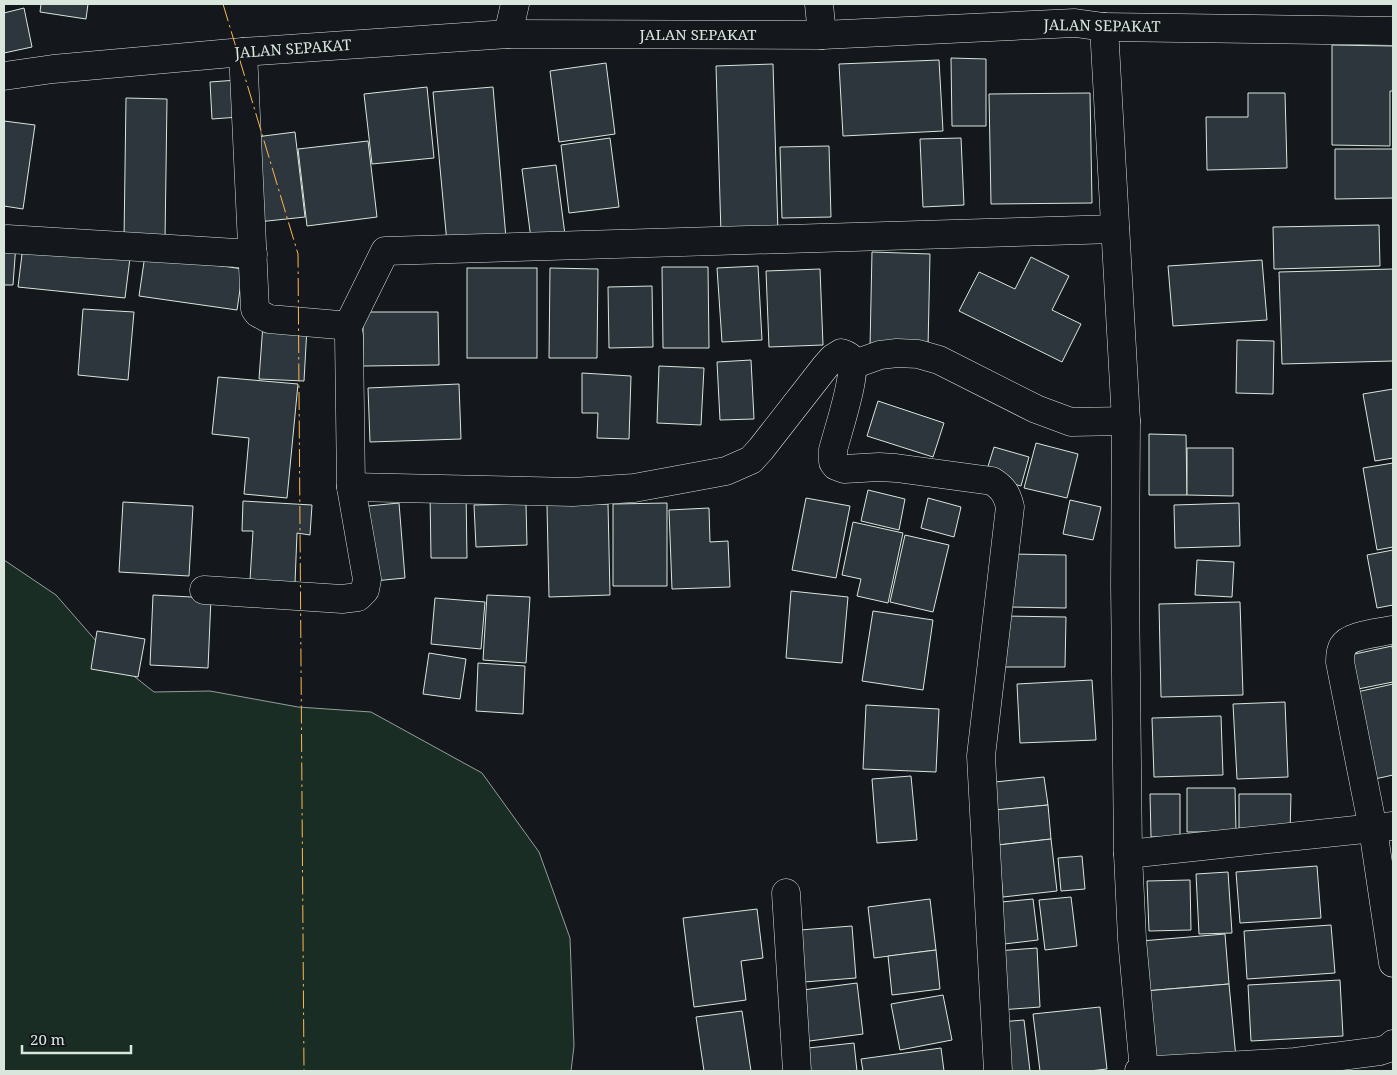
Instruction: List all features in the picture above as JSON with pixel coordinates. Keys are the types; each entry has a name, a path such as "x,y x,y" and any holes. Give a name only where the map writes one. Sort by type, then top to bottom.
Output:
{"street":[{"path":"508,34 515,4"},
{"path":"819,4 822,35"},
{"name":"JALAN SEPAKAT","path":"4,76 52,69 243,52 508,34 822,35 1074,13 1104,27 1393,31"},
{"path":"1104,27 1126,421 1125,585 1128,854 1132,939 1144,1071"},
{"path":"243,52 254,304 258,313 269,319 339,325 348,328"},
{"path":"204,590 351,599 362,594 365,590 367,579 351,487 348,328 385,251 1115,229"},
{"path":"7,239 253,254"},
{"path":"351,487 573,492 634,488 726,471 750,460 762,449 833,358 841,353 851,359 852,375 832,457 836,466 844,469 879,466 896,468 992,481 1002,487 1007,495 1010,507 981,756 998,1071"},
{"path":"852,365 889,354 918,354 939,360 1036,409 1070,422 1126,421"},
{"path":"1391,630 1347,641 1340,653 1340,662 1383,828 1393,963"},
{"path":"1128,854 1383,828"},
{"path":"786,893 797,1071"},
{"path":"1140,1071 1295,1062 1380,1051 1389,1048 1393,1044"}],"green space":[{"path":"4,560 56,595 111,658 154,692 210,691 298,707 371,712 482,773 539,852 570,938 574,1046 571,1071 4,1071"}],"building":[{"path":"41,4 88,4 86,19 40,12"},
{"path":"24,8 32,47 4,53 4,13"},
{"path":"1332,45 1393,46 1393,91 1390,91 1390,146 1332,145"},
{"path":"951,58 986,59 986,126 952,126"},
{"path":"939,60 943,131 843,136 839,64"},
{"path":"606,63 615,134 559,142 550,71"},
{"path":"773,64 778,233 721,234 716,66"},
{"path":"237,80 239,117 212,119 210,82"},
{"path":"427,87 434,158 372,164 364,94"},
{"path":"493,87 506,238 447,243 433,92"},
{"path":"1090,93 1092,203 991,204 989,94"},
{"path":"1248,93 1285,93 1287,168 1207,170 1206,117 1248,117"},
{"path":"126,98 167,99 165,240 124,239"},
{"path":"4,121 35,125 23,209 4,206"},
{"path":"295,132 305,217 258,222 248,138"},
{"path":"610,138 619,207 569,213 561,145"},
{"path":"961,138 964,205 923,207 920,139"},
{"path":"368,141 377,217 307,226 298,149"},
{"path":"829,146 831,217 782,218 780,147"},
{"path":"1335,149 1393,149 1393,198 1335,199"},
{"path":"556,165 565,235 531,239 522,169"},
{"path":"1379,225 1380,266 1274,269 1273,227"},
{"path":"4,243 16,244 13,285 4,285"},
{"path":"23,246 130,258 125,298 18,287"},
{"path":"872,252 930,254 928,348 870,347"},
{"path":"145,255 243,269 237,310 139,296"},
{"path":"1031,257 1069,276 1052,310 1081,324 1062,362 959,311 979,272 1015,289"},
{"path":"1262,260 1267,320 1173,326 1168,266"},
{"path":"758,266 762,340 722,342 717,268"},
{"path":"662,267 708,267 709,348 663,348"},
{"path":"467,268 537,268 537,358 467,358"},
{"path":"550,268 598,269 597,358 549,358"},
{"path":"820,269 823,345 769,347 766,271"},
{"path":"1393,269 1393,361 1282,364 1279,272"},
{"path":"652,286 653,347 609,348 608,287"},
{"path":"83,309 134,312 128,380 78,375"},
{"path":"363,312 438,312 439,365 363,366"},
{"path":"263,324 307,327 304,381 259,379"},
{"path":"1237,340 1274,341 1273,394 1236,393"},
{"path":"751,360 754,419 720,420 717,362"},
{"path":"659,366 704,368 701,425 657,423"},
{"path":"582,373 631,376 629,439 597,438 598,413 582,413"},
{"path":"218,377 298,384 287,498 244,494 249,438 212,434"},
{"path":"459,384 461,439 370,442 368,388"},
{"path":"1393,389 1393,458 1375,461 1363,394"},
{"path":"878,401 944,423 933,457 867,436"},
{"path":"1149,434 1186,435 1187,495 1149,495"},
{"path":"1036,443 1078,454 1067,498 1024,488"},
{"path":"994,447 1029,457 1021,486 985,476"},
{"path":"1187,448 1233,448 1233,496 1187,495"},
{"path":"1393,463 1393,547 1377,550 1363,468"},
{"path":"868,490 905,499 899,530 861,521"},
{"path":"466,491 467,558 431,558 430,492"},
{"path":"806,498 850,506 836,578 792,570"},
{"path":"928,498 961,507 954,537 921,528"},
{"path":"1070,500 1101,507 1093,540 1063,534"},
{"path":"243,501 312,505 310,535 297,533 295,583 250,580 253,531 242,531"},
{"path":"123,502 193,506 189,576 119,572"},
{"path":"399,503 405,578 374,581 368,506"},
{"path":"667,503 667,586 613,586 613,504"},
{"path":"1239,503 1240,546 1175,548 1174,505"},
{"path":"526,504 527,545 476,547 474,505"},
{"path":"608,504 610,595 549,597 547,505"},
{"path":"709,508 710,542 728,541 730,587 672,589 669,510"},
{"path":"853,522 903,533 888,603 857,596 861,579 842,575"},
{"path":"905,535 949,545 933,612 890,602"},
{"path":"1393,550 1393,605 1377,608 1367,555"},
{"path":"1010,554 1066,555 1066,608 1010,607"},
{"path":"1197,560 1234,562 1232,597 1195,595"},
{"path":"791,591 848,597 842,663 786,658"},
{"path":"153,595 211,598 208,668 150,665"},
{"path":"487,595 530,597 526,663 483,660"},
{"path":"435,598 485,602 481,649 431,644"},
{"path":"1240,602 1243,695 1161,697 1159,604"},
{"path":"873,611 933,620 923,690 862,681"},
{"path":"1003,616 1066,617 1065,667 1002,667"},
{"path":"97,631 145,639 138,677 91,669"},
{"path":"1392,646 1393,682 1348,691 1341,657"},
{"path":"429,653 466,659 460,699 423,694"},
{"path":"478,663 525,666 523,714 476,711"},
{"path":"1092,680 1096,740 1020,743 1017,684"},
{"path":"1393,684 1393,775 1366,781 1348,694"},
{"path":"1285,702 1288,777 1237,779 1233,704"},
{"path":"866,705 939,709 936,772 863,769"},
{"path":"1221,716 1223,775 1154,777 1152,718"},
{"path":"911,776 917,840 877,843 872,779"},
{"path":"1044,777 1048,805 987,811 985,783"},
{"path":"1187,788 1235,788 1236,832 1187,832"},
{"path":"1150,794 1180,794 1180,837 1151,837"},
{"path":"1239,794 1291,794 1290,834 1239,833"},
{"path":"1048,805 1051,839 998,845 995,810"},
{"path":"1051,839 1057,891 1003,897 998,845"},
{"path":"1082,856 1085,889 1061,891 1058,858"},
{"path":"1317,866 1321,918 1240,923 1236,872"},
{"path":"1228,872 1232,933 1199,934 1196,874"},
{"path":"1190,880 1191,930 1149,931 1147,881"},
{"path":"1071,897 1077,946 1045,950 1039,900"},
{"path":"930,899 936,950 874,958 868,907"},
{"path":"1033,899 1038,940 996,945 991,903"},
{"path":"757,909 763,958 741,961 746,1000 694,1007 683,918"},
{"path":"1331,925 1335,973 1247,979 1244,931"},
{"path":"852,926 856,978 804,982 800,930"},
{"path":"1225,934 1229,984 1145,991 1141,941"},
{"path":"1037,948 1040,1007 1000,1010 996,951"},
{"path":"936,950 940,989 892,995 888,956"},
{"path":"1340,980 1343,1036 1251,1041 1248,985"},
{"path":"857,983 863,1034 802,1042 795,991"},
{"path":"1229,984 1236,1058 1151,1066 1145,991"},
{"path":"943,995 952,1040 900,1050 891,1004"},
{"path":"1100,1007 1107,1069 1040,1071 1033,1014"},
{"path":"742,1011 751,1071 704,1071 696,1017"},
{"path":"1024,1020 1030,1071 1005,1071 1000,1022"},
{"path":"854,1043 857,1071 802,1071 799,1049"},
{"path":"941,1048 944,1071 863,1071 861,1059"}],"power":[{"path":"223,4 298,254 304,1071"}]}
